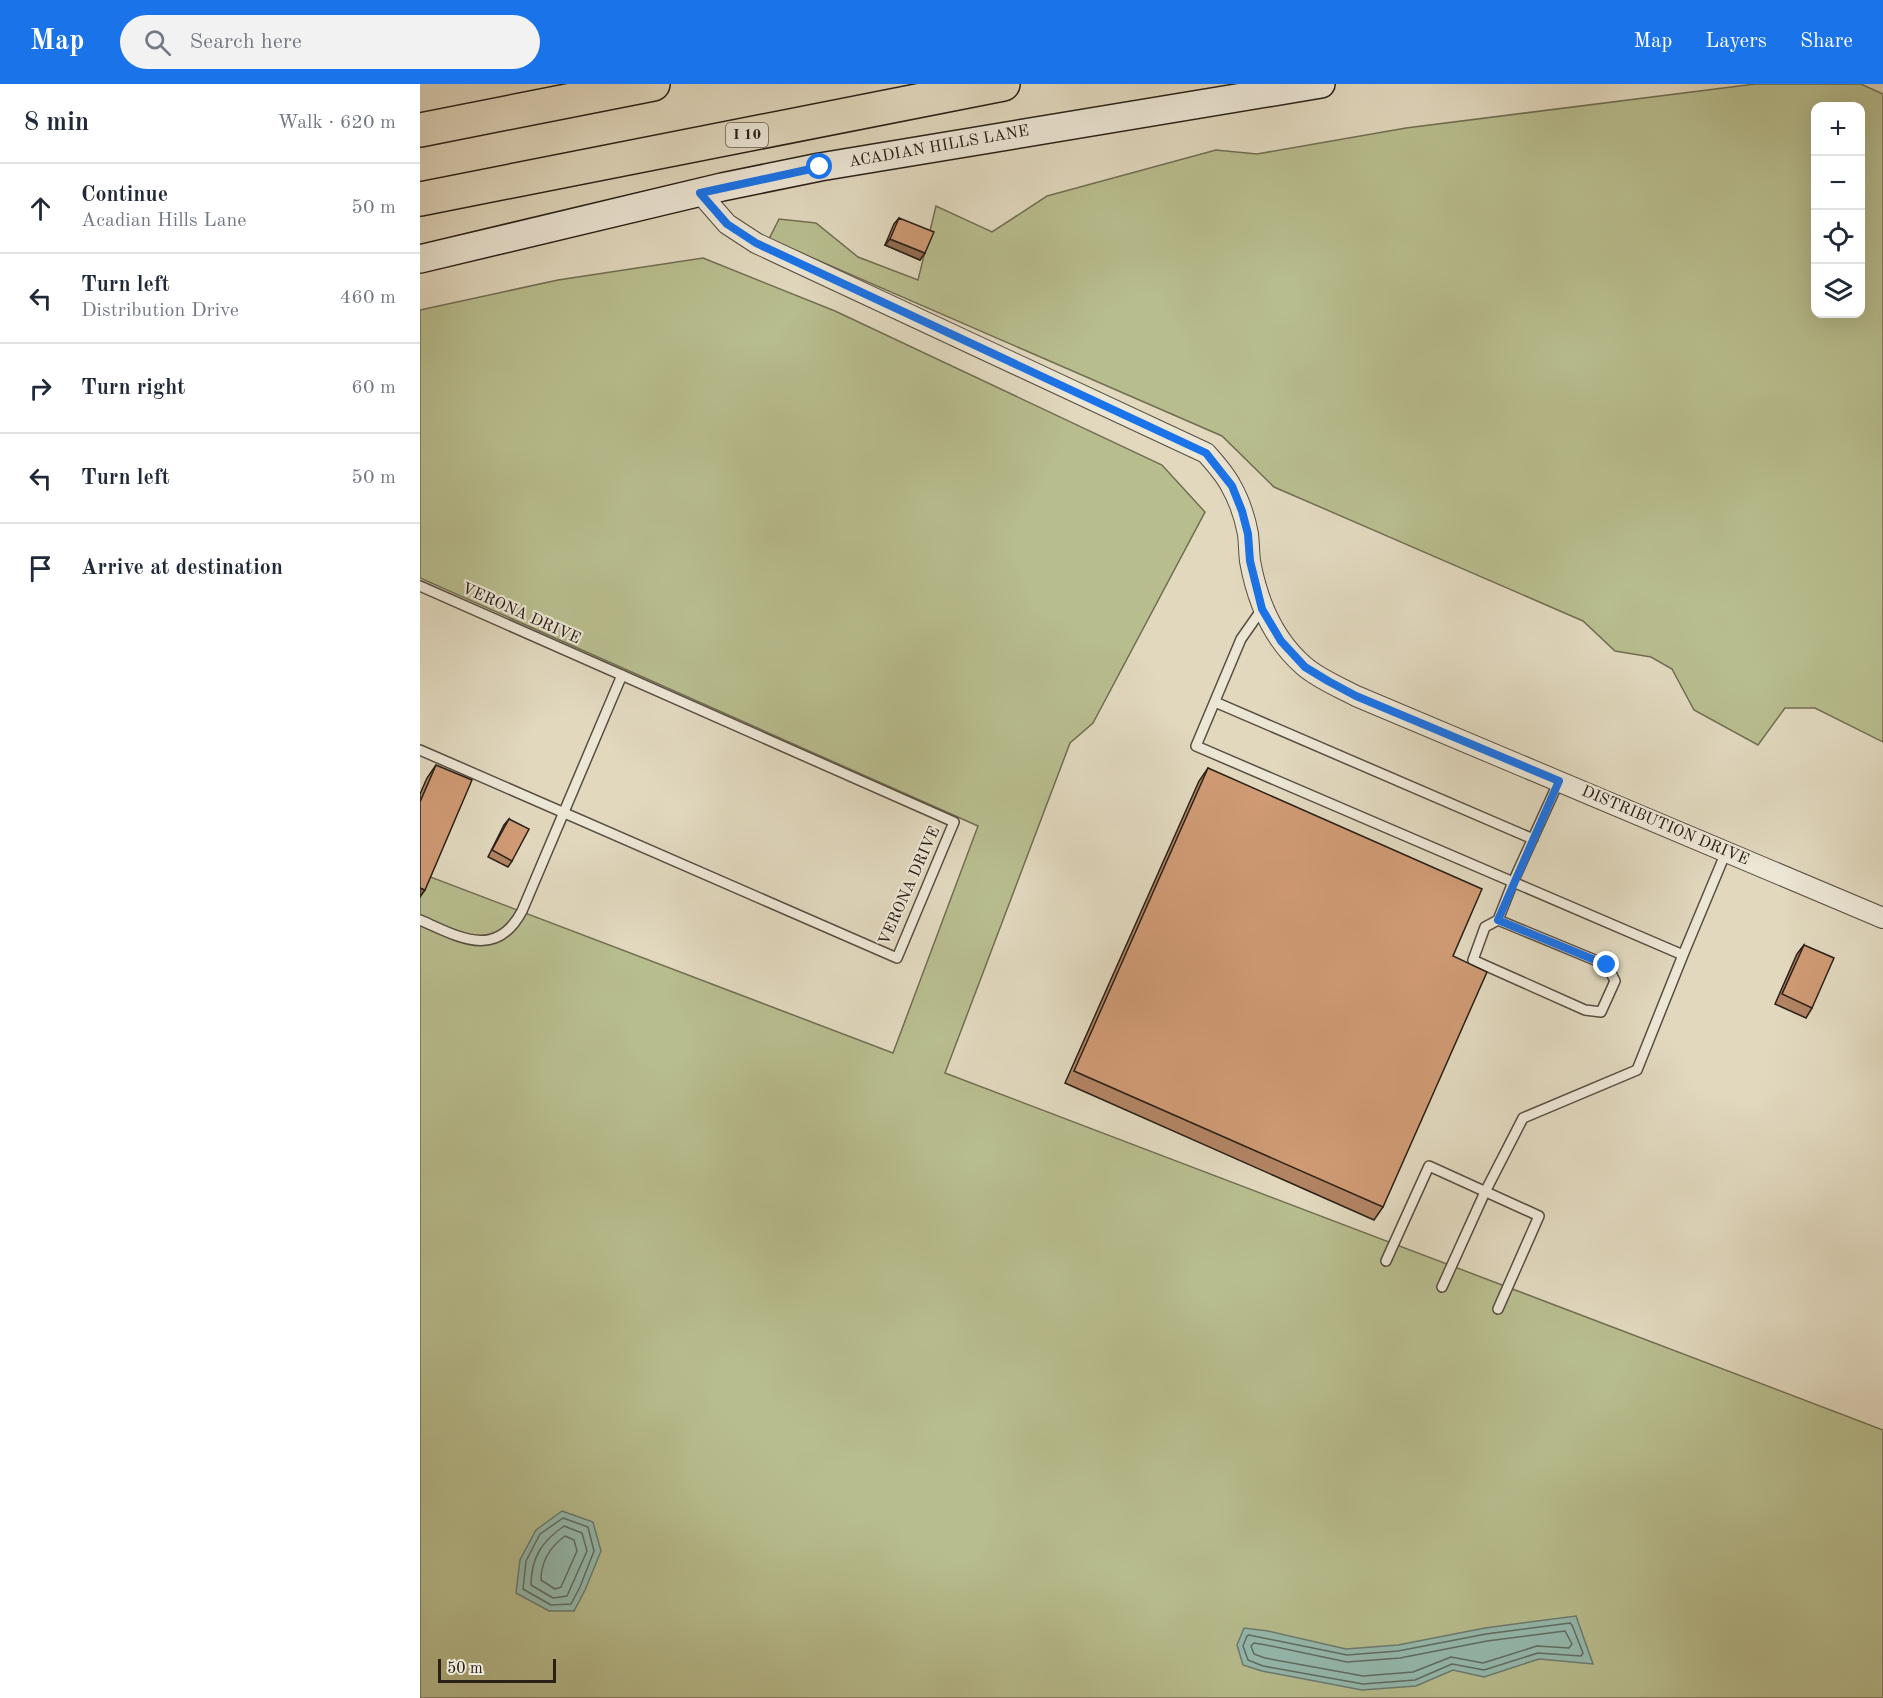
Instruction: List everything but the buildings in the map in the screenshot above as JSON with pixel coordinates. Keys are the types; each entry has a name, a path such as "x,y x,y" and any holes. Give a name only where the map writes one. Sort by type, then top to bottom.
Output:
{"highway":[{"path":"420,130 653,84"},
{"name":"I 10","path":"420,199 1003,84"},
{"path":"420,111 537,107"},
{"path":"420,207 491,186"}],"street":[{"name":"ACADIAN HILLS LANE","path":"420,259 820,167 1321,84"},
{"name":"DISTRIBUTION DRIVE","path":"700,193 727,224 756,243 1206,453 1232,486 1242,511 1248,534 1250,561 1262,609 1281,641 1305,667 1356,696 1883,918"}],"lane":[{"path":"420,599 422,587"},
{"name":"VERONA DRIVE","path":"420,750 897,958 954,822 422,587"},
{"path":"1262,609 1241,639 1196,746 1683,955"},
{"path":"420,921 460,938 489,941 506,933 517,921 622,675"},
{"path":"1215,702 1533,839"},
{"path":"1498,920 1607,965 1615,981 1601,1012 1585,1010 1473,960 1485,927 1498,920 1559,781"},
{"path":"1442,1287 1485,1192 1523,1118 1637,1070 1726,852"},
{"path":"1386,1261 1429,1166 1539,1216 1498,1309"}],"green space":[{"path":"1755,84 1861,84 1883,94 1883,742 1815,708 1785,708 1758,745 1694,710 1672,669 1651,657 1615,651 1583,621 1274,487 1222,436 769,239 779,219 816,223 858,257 918,280 936,206 992,232 1047,196 1216,150 1257,154 1406,128"},
{"path":"703,258 835,311 1162,465 1205,512 1093,723 1070,743 945,1073 1883,1430 1883,1698 420,1698 420,873 893,1053 978,826 420,578 420,310 558,280"}],"water":[{"path":"562,1511 593,1522 601,1551 574,1611 549,1611 516,1593 520,1560 536,1530"},
{"path":"1576,1616 1593,1664 1539,1659 1484,1677 1453,1670 1416,1686 1362,1690 1262,1671 1243,1665 1237,1645 1244,1628 1268,1631 1346,1649 1398,1645 1485,1628"}],"route":[{"path":"820,167 700,193 727,224 756,243 1206,453 1232,486 1242,511 1248,534 1250,561 1262,609 1281,641 1305,667 1356,696 1559,781 1498,920 1607,965"}]}
